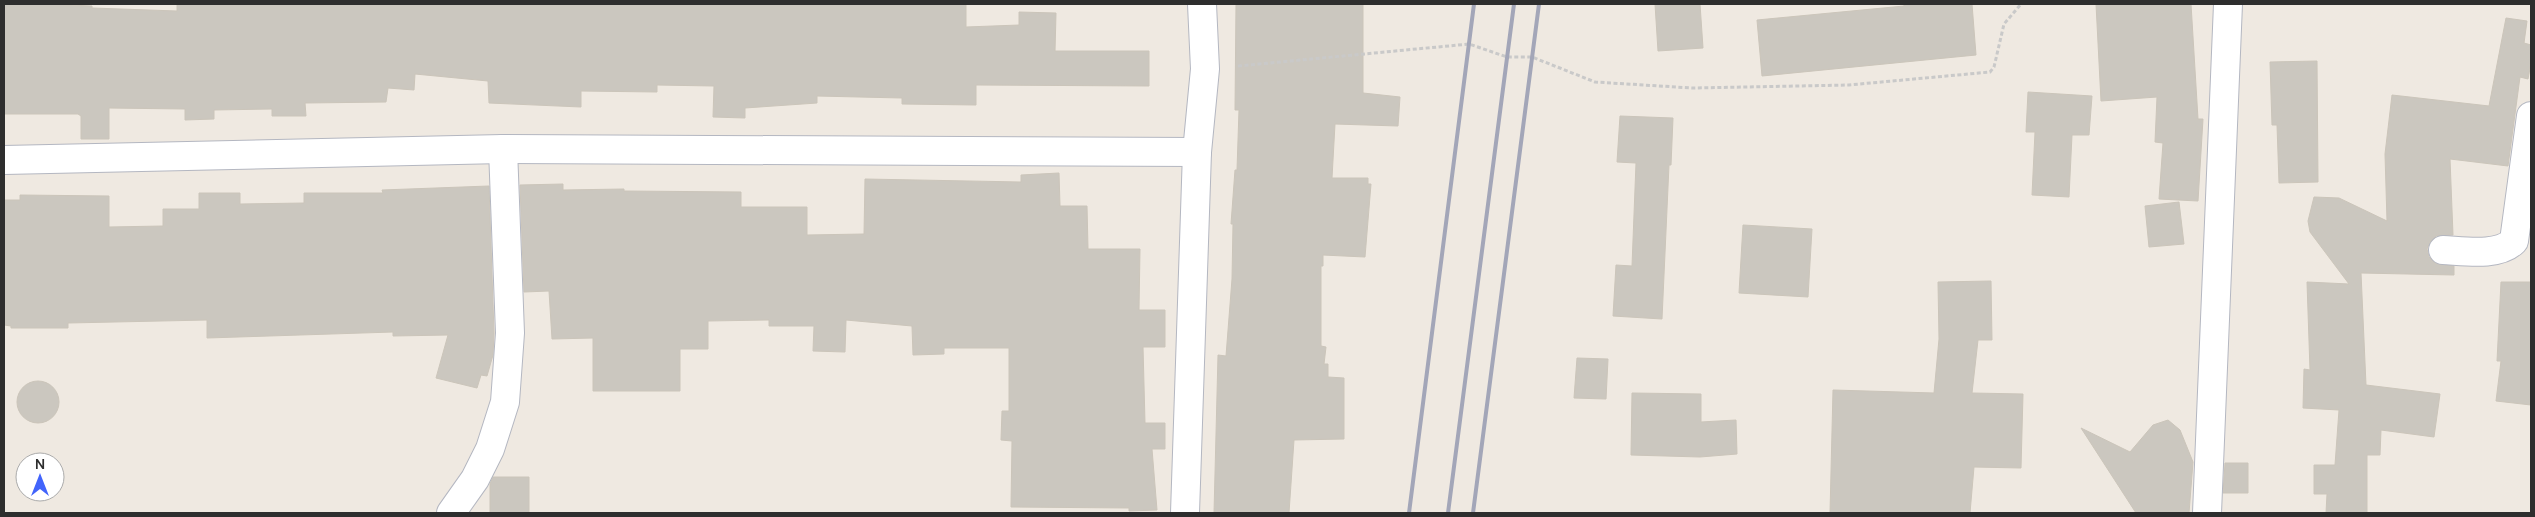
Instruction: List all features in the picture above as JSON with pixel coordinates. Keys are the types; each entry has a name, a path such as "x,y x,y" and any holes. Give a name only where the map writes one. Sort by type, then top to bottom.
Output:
{"street":[{"path":"1185,513 1198,152 1204,69 1202,4"},
{"path":"2207,513 2228,4"},
{"path":"2443,250 2481,251 2508,247 2514,241 2531,116"},
{"path":"4,160 503,150 1198,152"},
{"path":"451,513 475,479 490,449 505,402 510,333 503,150"}],"path":[{"path":"1204,69 1469,44 1507,57 1532,57 1595,82 1692,88 1859,84 1990,72 1994,67 2004,24 2021,4"}],"building":[{"path":"4,4 48,4 92,6 92,8 177,11 177,4 966,4 966,27 1019,25 1019,12 1056,13 1055,51 1149,51 1149,86 976,85 976,105 902,104 902,98 817,96 817,103 745,108 745,118 713,117 714,86 657,85 657,92 581,91 581,107 489,103 488,81 415,74 414,90 388,88 386,102 305,103 306,116 272,116 272,109 214,110 214,119 185,120 185,109 109,108 109,139 81,139 81,116 78,114 4,114"},
{"path":"1236,4 1363,4 1363,93 1400,97 1398,126 1335,124 1332,178 1368,178 1368,184 1371,184 1365,257 1323,255 1323,266 1321,266 1321,346 1326,347 1324,364 1328,364 1328,377 1344,378 1344,439 1294,440 1289,513 1214,513 1218,355 1226,356 1232,279 1233,224 1231,224 1235,170 1237,170 1239,110 1235,110"},
{"path":"1655,4 1700,4 1703,48 1658,51"},
{"path":"1904,4 1972,4 1976,55 1762,76 1757,20 1904,6"},
{"path":"2096,4 2191,4 2198,119 2203,119 2198,201 2159,199 2163,143 2155,142 2157,97 2101,101"},
{"path":"2506,18 2527,21 2524,43 2531,45 2531,63 2528,79 2520,77 2508,166 2450,159 2453,235 2436,236 2430,242 2427,249 2429,257 2435,263 2454,266 2454,275 2361,273 2366,385 2440,394 2434,437 2381,430 2380,455 2367,455 2367,513 2326,513 2327,494 2314,494 2314,465 2335,465 2339,410 2303,408 2304,369 2310,370 2307,282 2349,284 2310,232 2308,221 2314,197 2339,198 2387,221 2385,154 2392,95 2489,106"},
{"path":"2317,61 2318,182 2279,183 2277,125 2272,125 2270,62"},
{"path":"2028,92 2092,96 2089,135 2072,135 2069,197 2032,195 2035,132 2026,132"},
{"path":"1620,116 1673,118 1662,319 1613,316 1616,265 1632,266 1636,163 1617,162"},
{"path":"1059,173 1060,206 1087,206 1088,249 1140,249 1139,310 1165,310 1165,347 1143,347 1145,423 1165,423 1165,449 1152,449 1157,510 1129,511 1129,508 1011,507 1012,441 1001,440 1002,411 1009,411 1009,348 944,348 944,354 913,355 912,326 846,320 845,352 813,351 814,326 769,326 769,320 708,321 708,349 680,349 680,391 593,391 593,338 552,339 549,291 524,292 520,185 563,184 563,190 624,189 624,191 741,192 741,207 807,207 807,235 864,234 865,179 1021,182 1021,175"},
{"path":"489,186 494,333 493,355 487,376 481,375 477,388 436,378 448,335 393,336 393,332 207,338 207,320 68,323 68,328 11,328 11,326 4,325 4,200 20,200 20,195 109,196 109,227 163,226 163,209 199,209 199,193 240,193 240,204 304,203 304,193 383,193 382,190"},
{"path":"2179,202 2184,244 2149,247 2145,206"},
{"path":"1743,225 1812,229 1808,297 1739,293"},
{"path":"1991,281 1992,340 1978,340 1972,393 2023,394 2021,468 1974,467 1970,513 1830,513 1833,390 1934,393 1939,339 1938,282"},
{"path":"2501,282 2531,282 2531,405 2496,401 2501,361 2497,361"},
{"path":"1577,358 1608,359 1606,399 1574,398"},
{"path":"34,381 42,381 53,387 59,402 53,417 42,423 34,423 23,417 17,406 17,398 23,387"},
{"path":"1632,393 1701,394 1701,422 1736,420 1737,454 1700,457 1631,455"},
{"path":"2168,420 2180,430 2193,462 2189,513 2136,513 2081,428 2130,452 2153,425"},
{"path":"2225,463 2248,463 2248,493 2223,493"},
{"path":"493,477 529,477 529,513 490,513 490,484"}],"railway":[{"path":"1409,513 1474,4"},
{"path":"1448,513 1514,4"},
{"path":"1473,513 1539,4"}]}
